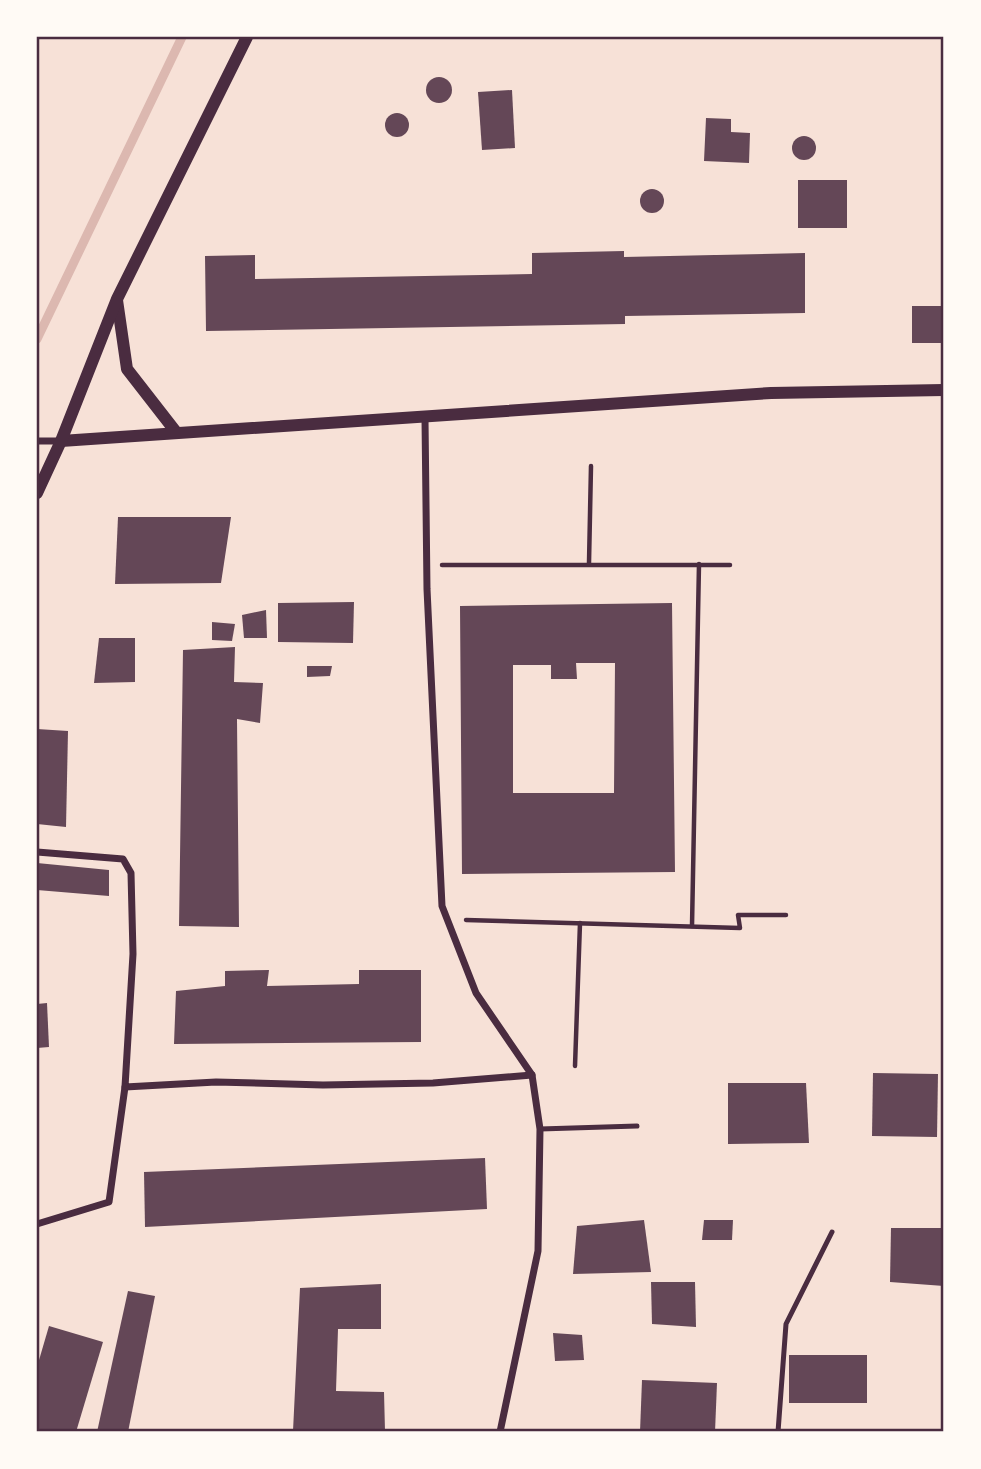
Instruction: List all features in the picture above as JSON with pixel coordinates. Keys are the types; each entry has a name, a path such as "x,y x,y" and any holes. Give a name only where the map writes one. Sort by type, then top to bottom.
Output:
{"street":[{"path":"37,492 61,441 117,299 247,37"},
{"path":"117,299 127,369 176,432"},
{"path":"37,441 425,419 771,393 944,390"},
{"path":"425,419 427,565 442,906 476,993 532,1075 540,1129 538,1251 500,1432"},
{"path":"37,852 123,859 131,873 133,954 125,1087 109,1202 37,1224"},
{"path":"125,1087 216,1082 323,1085 433,1083 532,1075"}],"lane":[{"path":"540,1129 637,1126"},
{"path":"778,1432 786,1324 832,1232"}],"path":[{"path":"590,563 591,466"},
{"path":"692,926 699,564"},
{"path":"427,565 730,565"},
{"path":"447,919 740,928 738,915 786,915"},
{"path":"575,1066 580,923"}],"building":[{"path":"439,77 448,81 452,90 448,99 439,103 430,99 426,90 430,81"},
{"path":"512,90 515,148 482,150 478,92"},
{"path":"397,113 406,116 409,125 406,134 397,137 388,134 385,125 388,116"},
{"path":"706,118 731,119 731,132 750,133 749,163 704,161"},
{"path":"804,136 813,139 816,148 813,157 804,160 795,157 792,148 795,139"},
{"path":"798,180 847,180 847,228 798,228"},
{"path":"652,189 661,192 664,201 661,210 652,213 643,210 640,201 643,192"},
{"path":"624,251 624,257 805,253 805,313 625,316 625,324 206,331 205,256 255,255 255,279 532,274 532,253"},
{"path":"912,306 944,306 944,343 912,343"},
{"path":"118,517 231,517 221,583 115,584"},
{"path":"354,602 353,643 278,642 278,603"},
{"path":"672,603 675,872 462,874 460,606","holes":["576,663 615,663 614,793 513,793 513,665 551,665 551,679 577,679"]},
{"path":"266,610 267,638 244,638 242,615"},
{"path":"212,622 235,624 232,641 212,640"},
{"path":"99,638 135,638 135,682 94,683"},
{"path":"235,647 234,682 263,683 260,723 237,719 239,927 179,926 183,650"},
{"path":"307,666 332,666 330,676 307,677"},
{"path":"37,729 68,731 66,827 37,824"},
{"path":"37,863 109,870 109,896 37,890"},
{"path":"269,970 267,986 359,984 359,970 421,970 421,1042 174,1044 176,991 225,986 225,971"},
{"path":"47,1003 49,1047 37,1048 37,1004"},
{"path":"873,1073 938,1074 937,1137 872,1136"},
{"path":"728,1083 806,1083 809,1143 728,1144"},
{"path":"485,1158 487,1209 145,1227 144,1172"},
{"path":"644,1220 651,1272 573,1274 577,1226"},
{"path":"704,1220 733,1220 732,1240 702,1240"},
{"path":"891,1228 944,1228 944,1286 890,1282"},
{"path":"651,1282 695,1282 696,1327 652,1324"},
{"path":"381,1284 381,1329 338,1329 336,1391 384,1392 385,1431 293,1431 300,1288"},
{"path":"128,1291 155,1296 128,1432 97,1432"},
{"path":"49,1326 103,1342 76,1432 37,1432 37,1367"},
{"path":"553,1333 582,1335 584,1360 555,1361"},
{"path":"789,1355 867,1355 867,1403 789,1403"},
{"path":"642,1380 717,1383 715,1432 640,1432"}],"waterway":[{"path":"37,339 182,37"}]}
